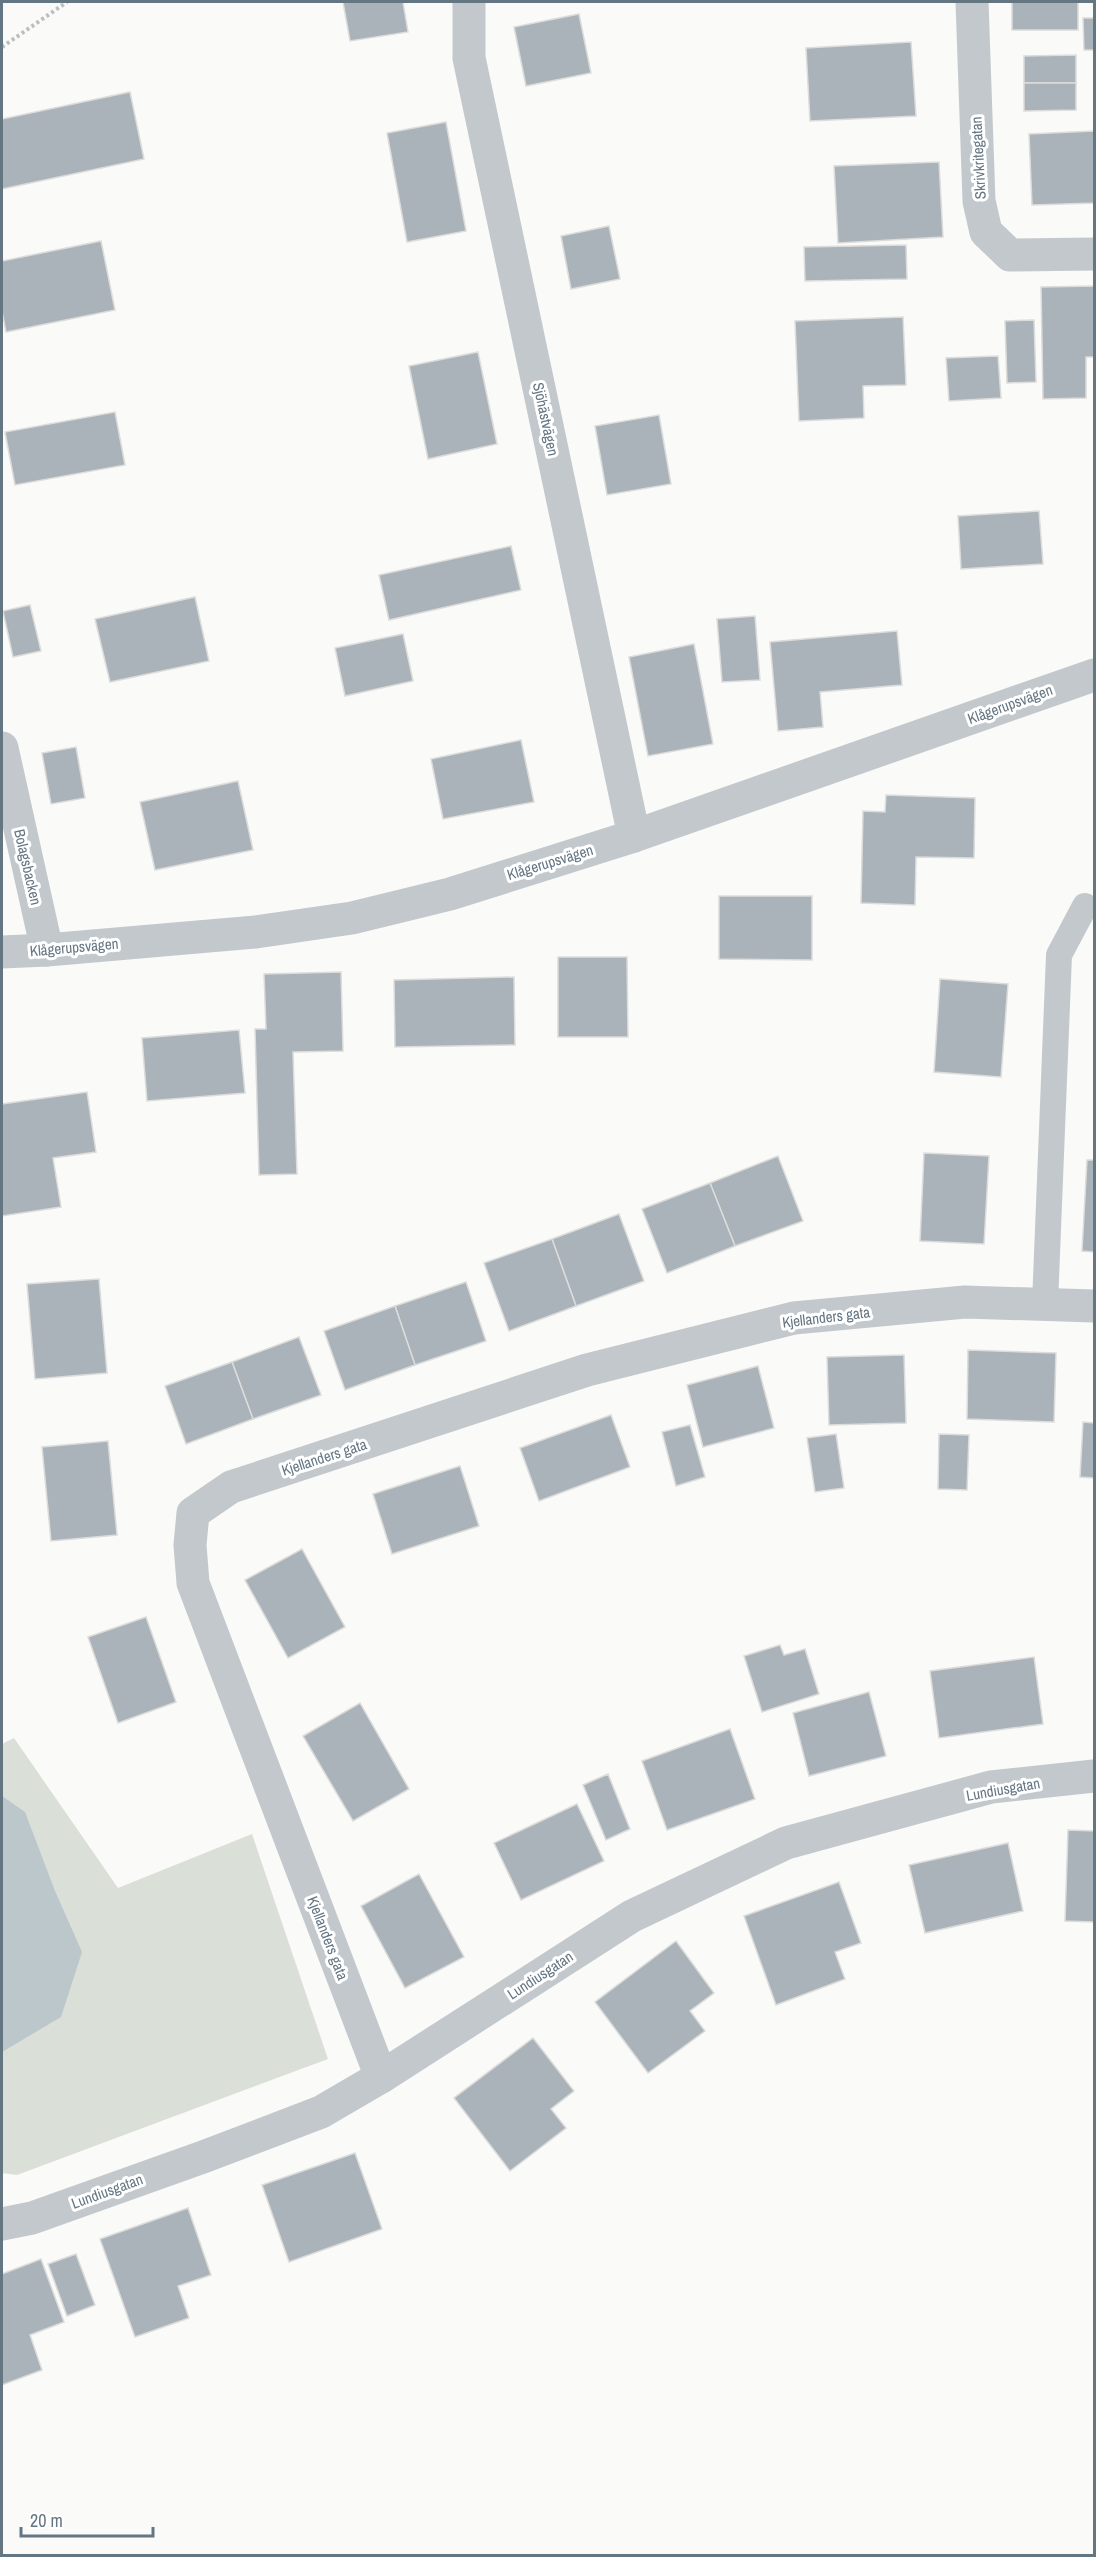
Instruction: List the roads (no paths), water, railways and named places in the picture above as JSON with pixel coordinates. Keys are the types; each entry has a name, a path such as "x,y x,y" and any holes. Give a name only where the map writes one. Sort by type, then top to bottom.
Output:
{"street":[{"name":"Sjöhästvägen","path":"469,2 468,58 634,836"},
{"name":"Skrivkritegatan","path":"972,2 979,201 986,232 1010,255 1095,254"},
{"name":"Klågerupsvägen","path":"2,952 256,932 352,918 450,894 634,836 1089,673"},
{"name":"Bolagsbacken","path":"2,748 47,950"},
{"name":"Kjellanders gata","path":"381,2077 193,1583 190,1545 193,1513 231,1487 587,1370 794,1318 965,1302 1095,1306"},
{"name":"Lundiusgatan","path":"2,2224 32,2218 321,2112 381,2077 632,1916 786,1843 991,1787 1095,1776"}],"lane":[{"path":"1045,1304 1059,956 1085,906"}]}
